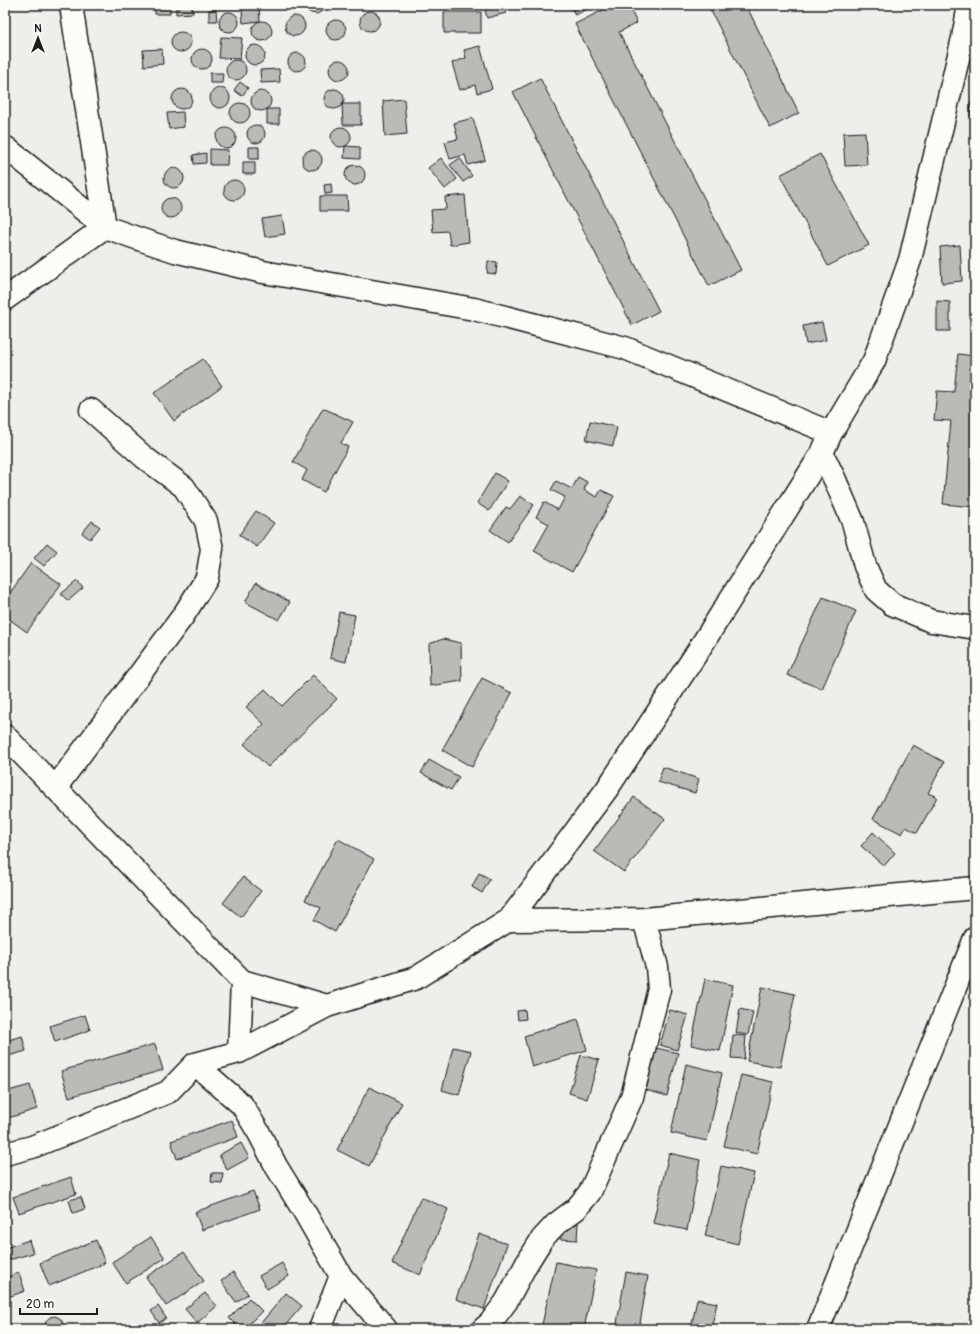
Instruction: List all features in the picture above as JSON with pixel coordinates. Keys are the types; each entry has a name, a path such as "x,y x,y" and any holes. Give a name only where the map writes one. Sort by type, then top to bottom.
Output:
{"street":[{"path":"71,5 105,227"},
{"path":"5,1154 32,1147 168,1092 195,1064 239,1052 327,1006 416,978 509,920 611,782 696,654 822,453 831,433 874,360 910,260 963,38 969,5"},
{"path":"5,147 105,227 175,251 263,272 474,309 625,348 831,433"},
{"path":"5,299 105,227"},
{"path":"56,787 183,616 207,578 212,549 206,521 184,487 145,458 91,410"},
{"path":"822,453 852,522 865,566 876,590 892,604 931,621 975,628"},
{"path":"5,736 242,981 327,1006"},
{"path":"509,920 644,919 975,888"},
{"path":"483,1329 490,1323 506,1302 542,1239 556,1224 576,1209 590,1192 632,1097 659,989 657,967 644,919"},
{"path":"818,1329 975,938"},
{"path":"239,1052 242,981"},
{"path":"195,1064 242,1105 341,1276 386,1329"},
{"path":"320,1329 341,1276"}],"building":[{"path":"155,5 170,5 170,14 155,14"},
{"path":"176,5 192,5 193,13 176,14"},
{"path":"305,5 324,6 322,11 317,14 306,10"},
{"path":"443,5 465,5 465,8 443,9"},
{"path":"470,5 504,5 506,13 487,18 484,6 471,9"},
{"path":"570,5 596,5 575,15"},
{"path":"613,5 628,5 637,23 619,32 741,270 709,286 575,24"},
{"path":"708,5 746,5 799,113 770,128"},
{"path":"259,8 260,21 243,23 242,9"},
{"path":"209,10 216,10 217,21 209,21"},
{"path":"370,11 377,14 380,21 377,28 370,31 363,28 360,21 363,14"},
{"path":"229,12 236,15 239,22 236,29 229,32 222,29 219,22 222,15"},
{"path":"444,12 481,12 481,33 444,33"},
{"path":"295,16 302,19 305,26 302,33 295,36 288,33 285,26 288,19"},
{"path":"336,20 343,23 346,30 343,37 336,40 329,37 326,30 329,23"},
{"path":"262,21 269,24 272,31 269,38 262,41 255,38 252,31 255,24"},
{"path":"181,32 188,35 191,42 188,49 181,52 174,49 171,42 174,35"},
{"path":"221,37 242,38 240,59 219,58"},
{"path":"255,45 262,48 265,55 262,62 255,65 248,62 245,55 248,48"},
{"path":"480,46 492,89 477,93 475,85 460,90 452,63 466,58 464,50"},
{"path":"162,49 163,64 144,66 143,50"},
{"path":"202,49 209,52 212,59 209,66 202,69 195,66 192,59 195,52"},
{"path":"293,53 301,53 306,58 304,69 301,71 293,71 288,66 288,58"},
{"path":"236,60 243,63 246,70 243,77 236,80 229,77 226,70 229,63"},
{"path":"339,60 346,63 349,70 346,77 339,80 332,77 329,70 332,63"},
{"path":"279,69 280,82 261,83 260,70"},
{"path":"210,73 223,73 222,83 210,83"},
{"path":"540,78 659,311 632,325 513,92"},
{"path":"240,82 248,88 242,96 234,90"},
{"path":"220,88 227,91 230,98 227,105 220,108 213,105 210,98 213,91"},
{"path":"182,89 189,92 192,99 189,106 182,109 175,106 172,99 175,92"},
{"path":"334,89 341,92 344,99 341,106 334,109 327,106 324,99 327,92"},
{"path":"261,91 268,94 271,101 268,108 261,111 254,108 251,101 254,94"},
{"path":"404,99 407,134 385,136 383,101"},
{"path":"971,101 975,102 975,116 970,116"},
{"path":"240,103 247,106 250,113 247,120 240,123 233,120 230,113 233,106"},
{"path":"342,104 361,104 361,125 343,125"},
{"path":"267,109 279,109 279,124 267,124"},
{"path":"183,112 184,127 169,129 167,113"},
{"path":"473,118 485,160 468,165 465,155 450,159 445,142 458,139 454,123"},
{"path":"252,125 260,125 265,130 263,141 260,143 252,143 247,138 247,130"},
{"path":"341,127 348,130 351,137 348,144 341,147 334,144 331,137 334,130"},
{"path":"226,128 233,131 236,138 233,145 226,148 219,145 216,138 219,131"},
{"path":"865,132 867,165 845,166 843,133"},
{"path":"345,146 360,147 360,159 344,158"},
{"path":"249,147 259,147 259,159 249,159"},
{"path":"210,149 228,150 227,165 210,165"},
{"path":"312,150 319,153 322,160 319,167 312,170 305,167 302,160 305,153"},
{"path":"206,153 206,163 194,164 193,155"},
{"path":"820,154 869,245 828,266 780,175"},
{"path":"441,158 457,179 445,189 428,168"},
{"path":"460,158 472,176 463,182 450,165"},
{"path":"243,162 255,162 255,174 243,174"},
{"path":"355,165 362,168 365,175 362,182 355,185 348,182 345,175 348,168"},
{"path":"174,168 181,171 184,178 181,185 174,188 167,185 164,178 167,171"},
{"path":"234,180 241,183 244,190 241,197 234,200 227,197 224,190 227,183"},
{"path":"331,184 332,193 325,194 324,185"},
{"path":"465,195 469,242 450,245 448,231 433,232 431,210 446,209 445,197"},
{"path":"320,196 347,196 348,211 320,211"},
{"path":"171,198 178,201 181,208 178,215 171,218 164,215 161,208 164,201"},
{"path":"282,216 285,234 265,237 262,219"},
{"path":"960,245 962,281 942,283 940,247"},
{"path":"488,261 497,262 496,274 487,273"},
{"path":"937,301 950,302 950,331 937,331"},
{"path":"822,322 826,340 806,344 803,326"},
{"path":"958,354 975,356 975,507 943,504 951,421 934,420 937,391 954,392"},
{"path":"203,359 222,386 174,421 154,393"},
{"path":"323,408 353,422 341,443 348,447 324,492 302,480 307,470 293,462"},
{"path":"590,421 617,427 613,446 586,440"},
{"path":"495,473 508,481 489,511 477,503"},
{"path":"578,477 587,482 584,490 597,497 601,490 614,496 572,572 534,551 549,524 536,517 544,502 558,510 565,497 551,490 556,481 572,489"},
{"path":"520,496 534,505 508,542 490,530 506,507 510,509"},
{"path":"256,511 274,523 257,547 239,535"},
{"path":"92,521 100,527 90,539 82,533"},
{"path":"47,543 57,551 44,566 34,558"},
{"path":"31,563 61,584 27,632 5,616 5,600"},
{"path":"77,581 83,588 68,601 61,594"},
{"path":"256,583 290,602 279,620 245,602"},
{"path":"823,597 856,611 822,689 787,675"},
{"path":"339,612 355,615 346,662 330,658"},
{"path":"443,639 461,643 462,681 430,686 429,644"},
{"path":"313,675 337,699 268,767 244,744 264,724 246,707 265,689 282,706"},
{"path":"482,678 512,693 472,767 442,750"},
{"path":"913,745 944,762 928,793 937,797 917,833 906,827 902,834 873,819"},
{"path":"429,760 459,777 451,790 421,773"},
{"path":"663,767 699,779 695,793 658,782"},
{"path":"634,797 665,819 624,872 594,851"},
{"path":"873,832 895,853 884,866 861,846"},
{"path":"338,839 374,859 335,932 314,920 321,908 305,900"},
{"path":"479,873 490,879 482,893 472,887"},
{"path":"243,877 261,891 241,917 223,903"},
{"path":"705,979 733,985 720,1051 691,1045"},
{"path":"762,987 795,994 780,1067 747,1061"},
{"path":"740,1009 753,1012 748,1035 736,1033"},
{"path":"525,1010 526,1019 518,1020 517,1011"},
{"path":"670,1010 688,1015 677,1050 660,1045"},
{"path":"85,1015 90,1030 55,1042 50,1026"},
{"path":"578,1019 587,1050 532,1067 524,1036"},
{"path":"733,1035 746,1036 744,1059 731,1058"},
{"path":"22,1036 26,1051 5,1057 5,1041"},
{"path":"155,1044 163,1070 69,1097 61,1071"},
{"path":"453,1047 471,1051 459,1095 442,1090"},
{"path":"656,1048 678,1053 667,1096 646,1090"},
{"path":"581,1055 599,1060 587,1099 569,1093"},
{"path":"686,1064 722,1073 707,1141 671,1133"},
{"path":"741,1075 773,1082 757,1154 724,1146"},
{"path":"30,1085 37,1109 5,1119 5,1092"},
{"path":"369,1087 402,1103 369,1166 337,1150"},
{"path":"232,1120 238,1137 177,1159 171,1141"},
{"path":"241,1143 249,1158 227,1170 219,1155"},
{"path":"669,1153 700,1160 687,1230 653,1223"},
{"path":"721,1166 754,1173 738,1244 705,1236"},
{"path":"212,1173 223,1173 222,1183 211,1182"},
{"path":"71,1177 76,1194 19,1213 13,1197"},
{"path":"253,1191 260,1209 202,1230 195,1212"},
{"path":"81,1197 85,1209 73,1213 69,1200"},
{"path":"421,1197 448,1209 420,1275 392,1263"},
{"path":"560,1223 578,1223 577,1240 560,1239"},
{"path":"479,1234 507,1244 484,1309 456,1299"},
{"path":"151,1237 165,1258 126,1283 112,1262"},
{"path":"29,1240 33,1253 9,1260 5,1248"},
{"path":"96,1240 105,1263 49,1286 40,1263"},
{"path":"184,1252 204,1281 166,1306 146,1277"},
{"path":"556,1262 596,1270 584,1329 541,1329"},
{"path":"282,1263 289,1276 267,1289 259,1276"},
{"path":"233,1272 248,1294 236,1302 221,1281"},
{"path":"626,1272 648,1276 639,1329 616,1329"},
{"path":"19,1273 25,1291 5,1298 5,1278"},
{"path":"205,1293 217,1306 197,1323 185,1309"},
{"path":"286,1293 302,1306 282,1329 256,1329"},
{"path":"249,1298 262,1311 244,1329 240,1329 229,1318"},
{"path":"697,1299 717,1303 711,1329 691,1329"},
{"path":"158,1306 166,1318 159,1323 151,1311"},
{"path":"55,1316 61,1319 63,1324 62,1329 46,1329 46,1321 50,1317"}]}
